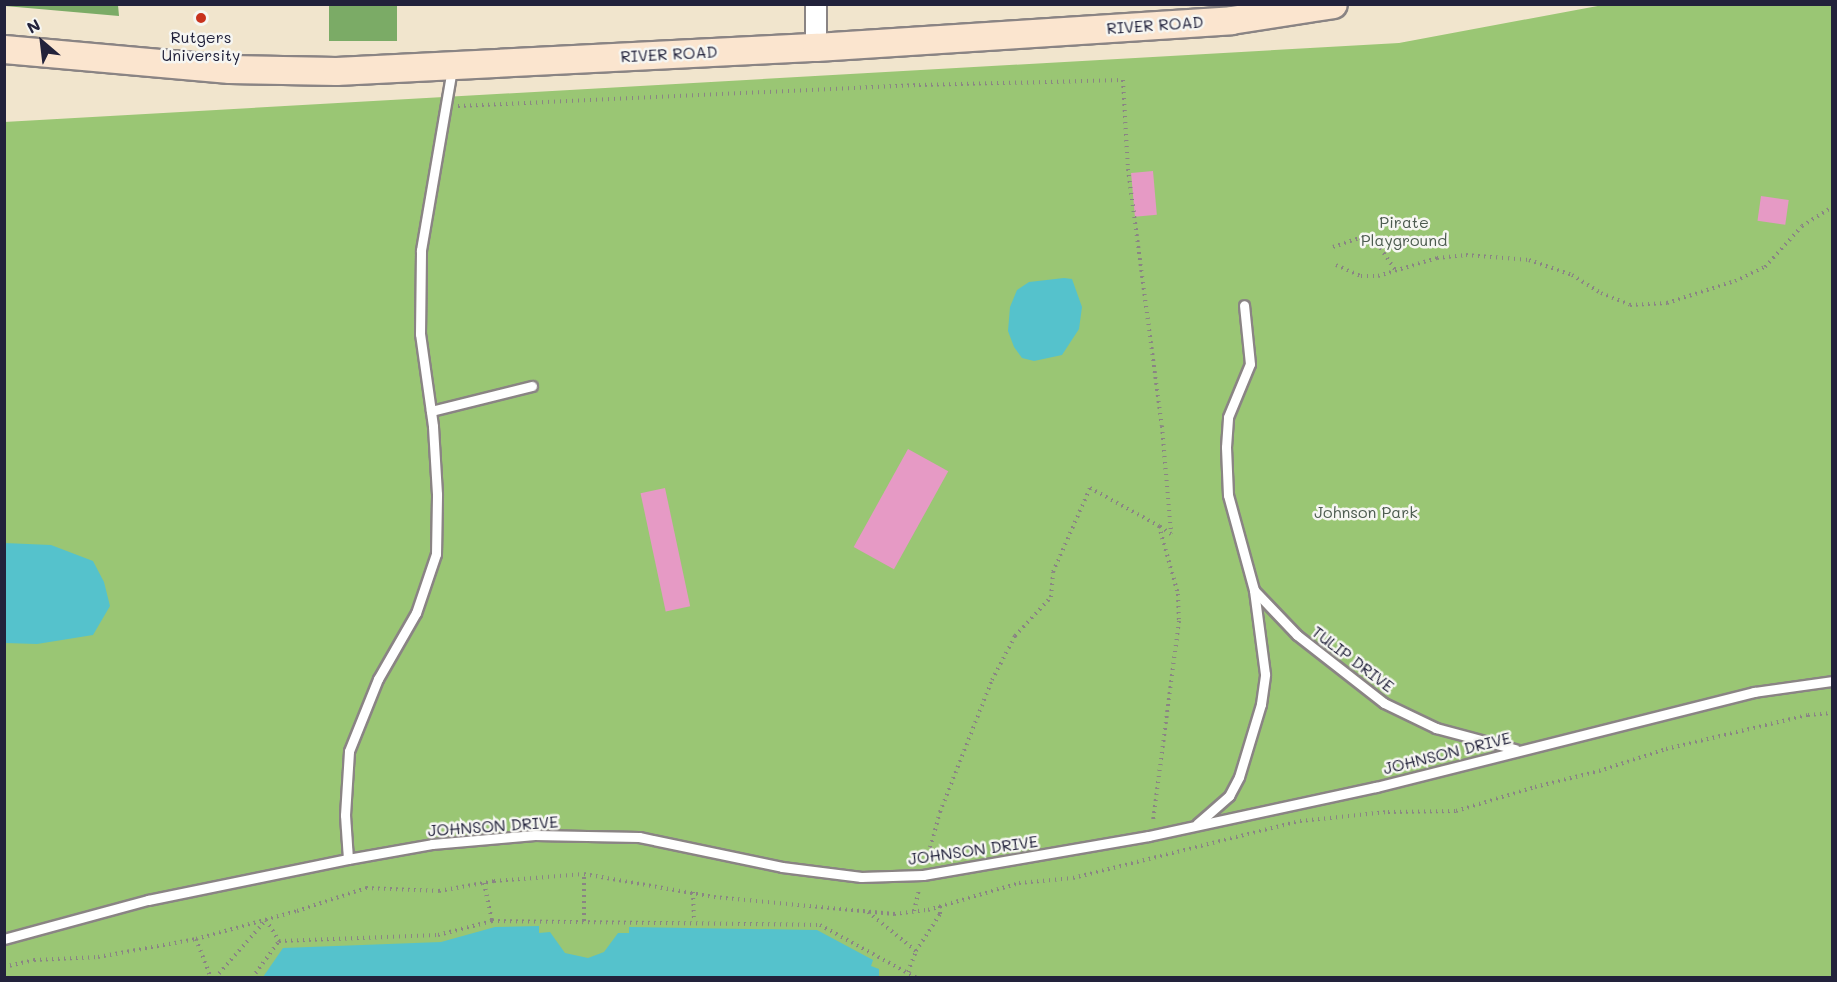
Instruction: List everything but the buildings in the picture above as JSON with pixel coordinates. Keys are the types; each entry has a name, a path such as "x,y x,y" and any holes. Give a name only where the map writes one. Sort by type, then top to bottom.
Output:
{"street":[{"path":"816,4 816,46"},
{"name":"RIVER ROAD","path":"4,49 229,69 336,71 816,46 1231,20 1333,4"}],"lane":[{"path":"348,859 345,815 349,751 378,679 416,613 436,554 437,494 431,411 420,334 422,250 453,66"},
{"name":"TULIP DRIVE","path":"1195,826 1229,796 1246,759 1262,704 1265,674 1254,590 1228,495 1226,447 1228,417 1250,364 1244,304"},
{"path":"431,411 532,386"},
{"name":"TULIP DRIVE","path":"1254,590 1298,636 1384,704 1436,728 1518,750"},
{"name":"JOHNSON DRIVE","path":"4,939 148,900 348,859 432,844 535,835 639,837 782,867 871,877 923,875 1149,836 1376,787 1754,692 1833,681"}],"path":[{"path":"446,107 907,86 1123,80 1129,179 1162,426 1171,534 1090,488 1053,572 1050,597 1015,636 992,680 940,812 926,863"},
{"path":"1336,265 1361,276 1378,276 1437,258 1457,256 1529,260 1572,274 1601,292 1630,305 1667,303 1766,267 1802,226 1833,207"},
{"path":"1334,247 1359,238 1370,239 1377,243 1396,271"},
{"path":"1143,859 1149,836 1179,621 1178,594 1159,526"},
{"path":"584,874 584,921"},
{"path":"483,883 492,921"},
{"path":"914,911 920,888"},
{"path":"693,892 694,922"},
{"path":"908,972 916,951 939,914 940,906"},
{"path":"867,911 916,951"},
{"path":"196,939 213,978 266,920 279,940"},
{"path":"279,940 438,935 492,921 820,925 917,978"},
{"path":"252,978 279,940"}],"green space":[{"path":"118,5 119,16 5,6"},
{"path":"329,5 397,5 397,41 329,41"},
{"name":"Johnson Park","path":"1603,5 1832,5 1832,977 5,977 4,122 1399,43"}],"water":[{"path":"1072,279 1082,307 1079,329 1062,355 1034,361 1022,358 1014,347 1008,331 1010,307 1017,290 1029,282"},
{"path":"4,543 51,545 93,561 104,582 110,606 93,635 37,644 5,643"},
{"path":"539,926 539,933 550,932 565,953 588,958 604,952 618,933 629,933 629,927 817,930 873,960 871,966 879,969 879,977 263,977 283,948 441,942 495,927"}],"place":[{"name":"Rutgers University","path":"201,18"}],"park label":[{"name":"Pirate Playground","path":"1404,231"}]}
